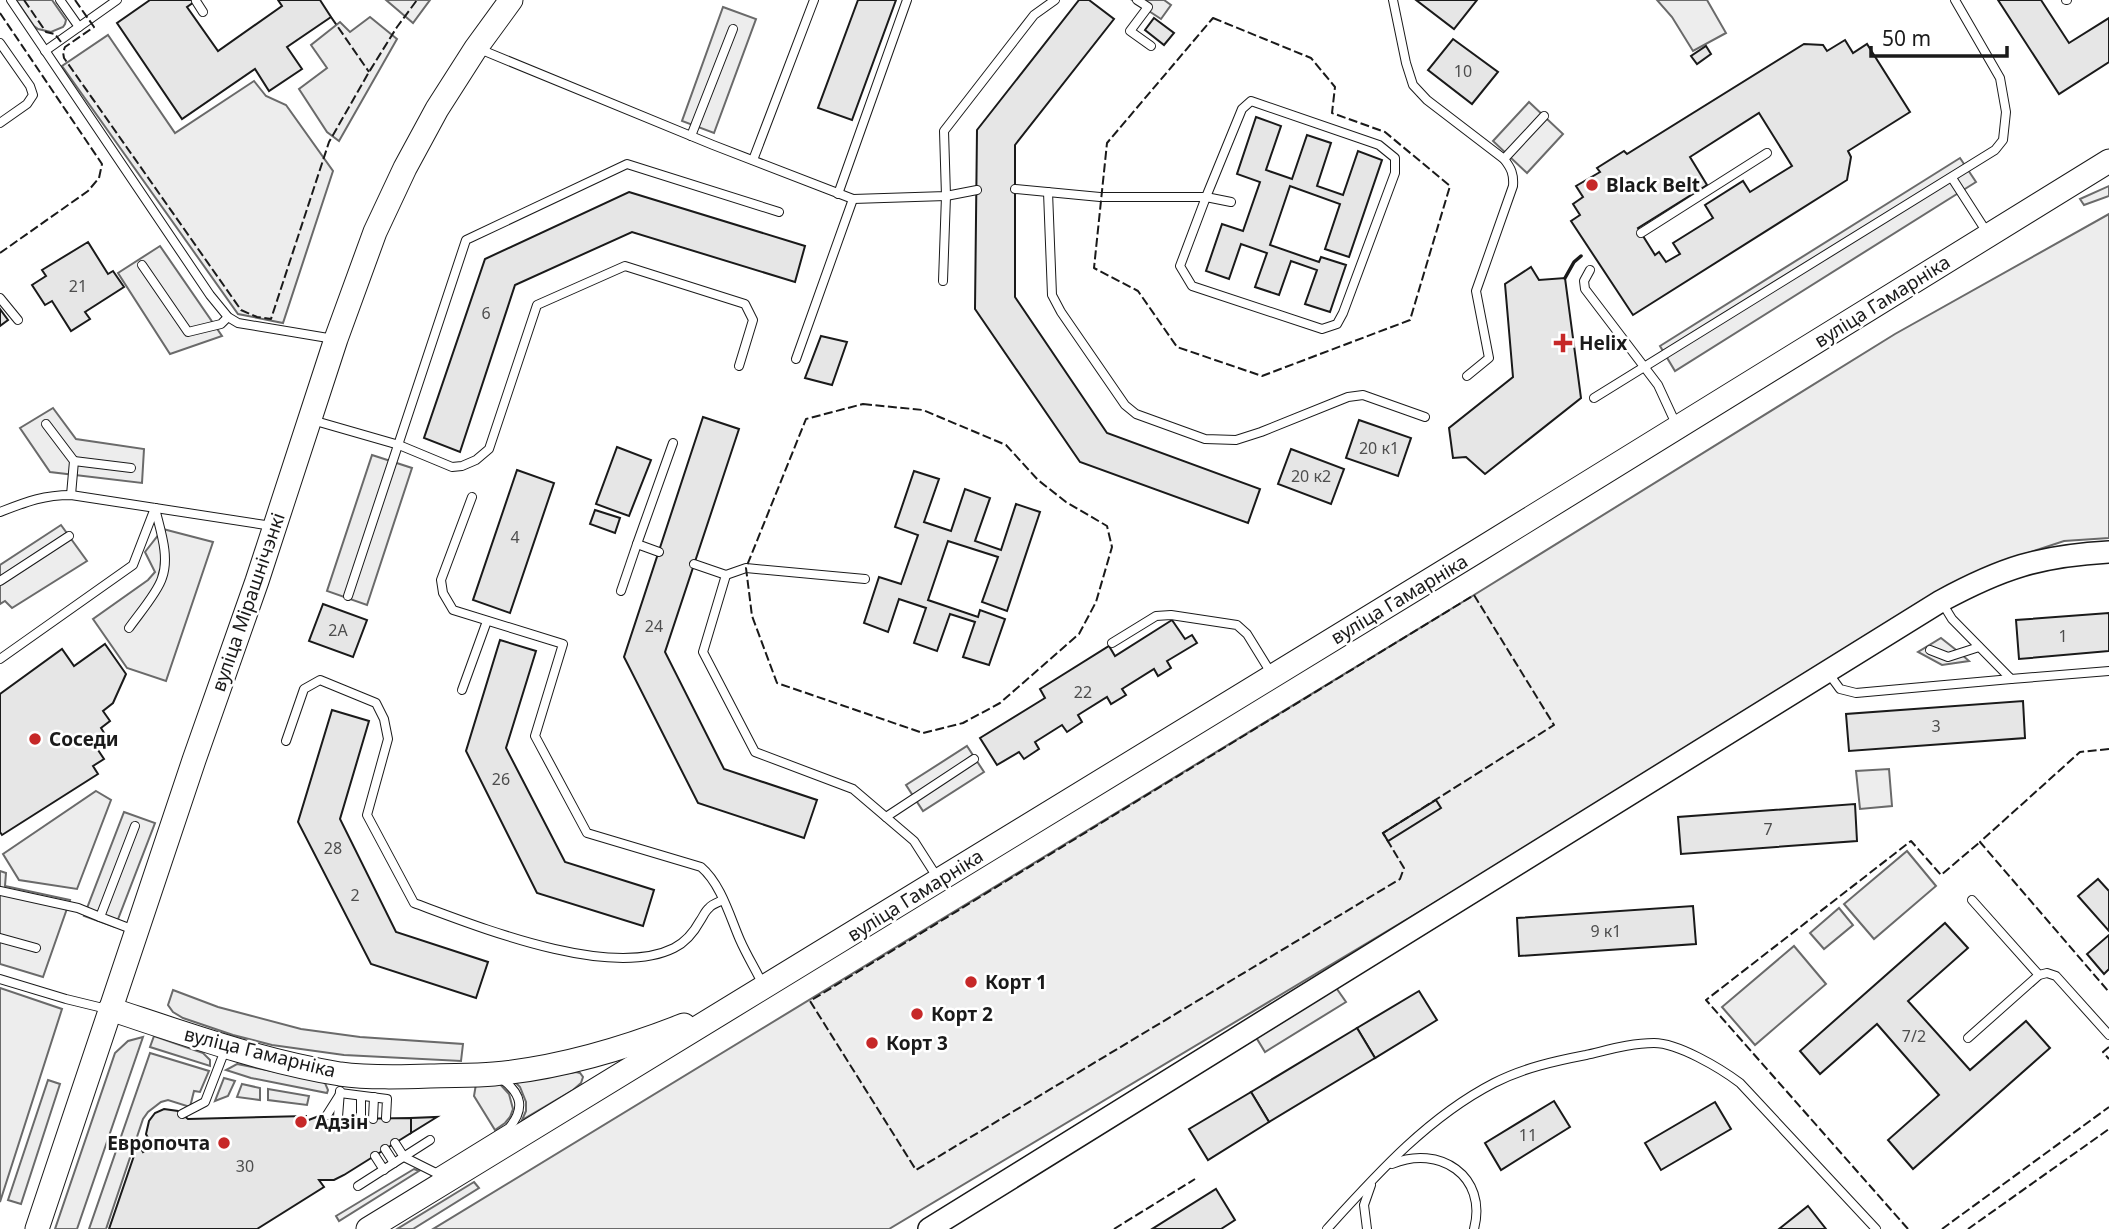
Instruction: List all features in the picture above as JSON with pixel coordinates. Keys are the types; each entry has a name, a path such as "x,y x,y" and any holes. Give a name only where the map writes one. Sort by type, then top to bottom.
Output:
{"main road":[{"name":"вуліца Мірашнічэнкі","path":"37,1229 194,760 257,581 336,339 375,232 436,109 511,0"},
{"name":"вуліца Гамарніка","path":"368,1229 439,1178 765,988 2109,161"},
{"name":"вуліца Гамарніка","path":"2057,191 2109,172"},
{"name":"вуліца Гамарніка","path":"110,1009 341,1084 400,1077 493,1074 554,1065 612,1051 738,1003"}],"street":[{"path":"929,1229 1941,601 1975,583 2024,563 2067,554 2109,552"}],"lane":[{"path":"11,0 210,295 228,317 238,323 336,339"},
{"path":"60,0 79,27"},
{"path":"45,51 117,0"},
{"path":"753,160 814,0"},
{"path":"838,194 907,0"},
{"path":"943,281 946,196 944,131 1034,15 1055,0"},
{"path":"1138,0 1148,7 1130,31 1151,46"},
{"path":"1393,0 1413,85 1427,100 1503,159 1514,176 1513,186 1476,291 1489,358 1467,376"},
{"path":"1594,398 1995,150 2003,140 2006,112 2000,78 1955,0"},
{"path":"196,1 203,12"},
{"path":"691,136 733,29"},
{"path":"0,43 30,86 33,95 27,104 0,123"},
{"path":"476,48 853,199 946,196 977,190"},
{"path":"1251,101 1379,145 1395,158 1395,173 1343,313 1337,324 1322,329 1192,286 1180,265 1206,197 1242,109 1251,101"},
{"path":"1503,159 1544,116"},
{"path":"1641,233 1767,153"},
{"path":"348,596 466,240 627,164 779,212"},
{"path":"1952,178 1989,236"},
{"path":"1015,189 1100,197 1206,197 1231,202"},
{"path":"1048,192 1052,295 1125,405 1136,414 1205,439 1236,440 1349,397 1363,395 1425,417"},
{"path":"796,359 853,199"},
{"path":"142,265 188,332 221,324 228,317"},
{"path":"310,419 399,445 452,467 476,460 489,449 537,305 625,266 745,304 753,320 739,366"},
{"path":"1590,270 1584,281 1585,289 1658,385 1677,427"},
{"path":"0,298 18,320"},
{"path":"46,424 74,461 71,495"},
{"path":"621,591 673,443"},
{"path":"74,461 131,467"},
{"path":"0,512 36,498 71,495 274,527"},
{"path":"472,497 441,580 443,593 453,610 563,644 534,736 587,833 701,867 708,872 765,988"},
{"path":"129,628 162,580 164,546 155,508"},
{"path":"0,659 133,565 155,508"},
{"path":"0,581 69,536"},
{"path":"638,544 659,552"},
{"path":"694,564 726,575 746,568 865,579"},
{"path":"726,575 703,652 755,752 853,789 914,841 940,880"},
{"path":"1941,601 1952,619 2011,678"},
{"path":"1112,643 1156,616 1171,615 1237,625 1247,635 1272,676"},
{"path":"462,690 487,621"},
{"path":"1930,650 1948,657 1979,647"},
{"path":"1827,671 1840,689 1856,693 2109,671"},
{"path":"286,741 304,689 320,680 376,703 384,719 388,739 367,815 414,903 502,936 597,958 664,953 690,936 708,908 723,900"},
{"path":"886,817 974,760"},
{"path":"100,917 135,826"},
{"path":"0,891 78,908 136,932"},
{"path":"1972,900 2039,975"},
{"path":"0,938 36,948"},
{"path":"1968,1038 2039,975 2047,973 2056,976 2109,1035"},
{"path":"0,978 66,999 110,1009"},
{"path":"1327,1229 1378,1173 1442,1117 1495,1082 1552,1062 1655,1043 1694,1056 1719,1068 1740,1083 1876,1229"},
{"path":"182,1114 205,1102 226,1047"},
{"path":"395,1143 404,1157 439,1178 509,1128 517,1119 519,1099 504,1080 493,1074"},
{"path":"341,1084 361,1096 387,1099 386,1118"},
{"path":"327,1115 341,1084"},
{"path":"338,1117 341,1084"},
{"path":"361,1096 361,1119"},
{"path":"373,1119 374,1097"},
{"path":"358,1186 430,1140"},
{"path":"385,1149 394,1163"},
{"path":"375,1156 384,1170"},
{"path":"1367,1229 1364,1205 1369,1188 1378,1173 1393,1163 1410,1157 1444,1161 1459,1171 1469,1185 1475,1201 1474,1229"}],"shaded area":[{"path":"16,0 52,0 66,20 65,24 51,32 38,29"},
{"path":"386,0 430,0 413,23"},
{"path":"1132,0 1164,0 1171,5 1161,19"},
{"path":"1657,0 1707,0 1726,33 1693,51 1672,17"},
{"path":"723,7 756,19 714,133 682,121"},
{"path":"370,17 397,39 339,141 327,132 299,89 327,68 311,45 340,22 350,32"},
{"path":"108,35 175,133 254,81 266,96 286,105 333,171 283,323 238,314 62,66"},
{"path":"1529,102 1563,134 1527,173 1493,141"},
{"path":"1960,158 1976,182 1675,371 1660,346"},
{"path":"2109,186 2109,196 2084,205 2080,199"},
{"path":"2109,214 2109,538 2064,541 1998,563 889,1229 433,1229 1474,595 1895,334"},
{"path":"160,246 222,336 170,354 118,273"},
{"path":"53,408 76,439 144,449 142,483 50,472 20,428"},
{"path":"372,455 412,468 367,605 327,591"},
{"path":"61,525 87,561 12,608 5,601 0,604 0,565"},
{"path":"163,529 213,542 166,681 127,668 93,619 148,580 155,572 145,552"},
{"path":"1941,638 1969,661 1942,665 1918,652"},
{"path":"967,746 984,772 923,811 906,785"},
{"path":"1889,769 1892,806 1860,809 1856,771"},
{"path":"96,791 111,800 77,889 19,880 3,854"},
{"path":"124,812 155,823 115,927 84,916"},
{"path":"1907,851 1936,886 1874,939 1844,904"},
{"path":"0,871 6,873 5,886 70,900 43,977 0,964"},
{"path":"1839,908 1853,925 1824,949 1810,933"},
{"path":"1794,946 1826,984 1755,1045 1722,1007"},
{"path":"1330,979 1346,1002 1265,1052 1251,1029"},
{"path":"0,988 62,1009 0,1202"},
{"path":"173,990 218,1007 301,1029 360,1037 463,1044 461,1061 344,1055 272,1045 183,1018 168,1005"},
{"path":"154,1036 203,1053 210,1060 210,1066 150,1047"},
{"path":"143,1037 77,1229 55,1229 115,1053 128,1041"},
{"path":"150,1053 209,1071 200,1092 194,1091 190,1107 168,1100 148,1112 143,1119 106,1229 89,1229"},
{"path":"237,1064 321,1081 328,1090 327,1093 251,1078 226,1070"},
{"path":"576,1072 583,1077 581,1083 522,1120 526,1102 520,1087 514,1081"},
{"path":"224,1078 235,1081 228,1096 215,1101"},
{"path":"48,1080 60,1084 21,1204 8,1200"},
{"path":"499,1083 509,1094 513,1109 505,1123 495,1130 474,1096 476,1084"},
{"path":"242,1084 260,1088 260,1100 237,1097"},
{"path":"268,1089 309,1096 307,1105 268,1100"},
{"path":"414,1169 419,1171 339,1221 336,1216"},
{"path":"474,1182 479,1188 413,1229 397,1229"}],"building":[{"path":"150,0 197,0 187,7 218,51 282,6 278,0 320,0 331,17 287,47 302,69 269,91 255,69 182,119 117,23"},
{"path":"858,0 896,0 852,120 818,108"},
{"path":"1079,0 1089,0 1114,19 1015,145 1015,297 1107,433 1260,489 1248,523 1080,462 975,309 977,130"},
{"path":"1416,0 1477,0 1454,29"},
{"path":"1998,0 2041,0 2069,43 2109,18 2109,62 2059,94"},
{"path":"1154,18 1174,33 1164,45 1145,30"},
{"path":"1453,39 1498,72 1472,104 1428,70"},
{"path":"1845,40 1853,53 1867,44 1910,112 1848,151 1851,157 1847,180 1633,315 1571,221 1580,215 1573,204 1583,197 1576,186 1600,172 1597,168 1624,151 1627,154 1804,44 1823,45 1827,51","holes":["1759,113 1792,166 1750,192 1743,181 1705,205 1713,218 1673,243 1680,254 1666,262 1659,252 1655,255 1638,228 1707,185 1690,157"]},
{"path":"1706,46 1711,54 1697,64 1691,56"},
{"path":"1256,117 1281,126 1266,170 1292,179 1307,135 1331,143 1317,186 1343,195 1358,151 1382,160 1349,257 1325,249 1340,204 1290,186 1270,245 1319,262 1321,257 1346,265 1330,312 1305,304 1317,270 1291,261 1279,295 1255,287 1267,253 1241,244 1229,279 1206,271 1222,224 1243,231 1260,182 1237,174"},
{"path":"629,192 805,246 795,282 632,232 515,285 460,452 424,438 485,259"},
{"path":"88,242 108,274 113,271 124,287 85,312 90,319 71,331 52,301 45,305 32,285 46,276 42,270"},
{"path":"1531,267 1539,280 1565,278 1581,398 1485,474 1466,457 1453,458 1449,428 1513,377 1505,284"},
{"path":"0,309 8,320 0,326"},
{"path":"821,336 847,342 832,385 805,378"},
{"path":"703,417 739,429 665,652 724,769 817,800 804,838 698,803 624,657"},
{"path":"1359,420 1411,438 1398,476 1346,458"},
{"path":"617,447 651,460 629,516 596,504"},
{"path":"1291,449 1344,469 1331,504 1278,484"},
{"path":"517,470 554,483 510,613 473,600"},
{"path":"914,471 939,479 924,522 951,531 965,489 990,498 975,541 1001,550 1016,504 1040,512 1007,611 982,602 998,557 948,541 928,600 978,617 980,610 1005,619 989,665 963,657 975,622 950,614 937,651 914,643 926,608 899,599 888,632 864,623 879,577 901,584 918,535 895,527"},
{"path":"595,510 620,518 615,533 590,524"},
{"path":"323,604 367,620 353,657 309,641"},
{"path":"2109,613 2109,651 2019,659 2016,620"},
{"path":"1172,620 1185,639 1192,635 1197,643 1167,661 1171,668 1158,676 1154,669 1122,689 1126,695 1111,704 1107,697 1078,715 1082,722 1067,732 1062,725 1035,742 1039,749 1024,759 1019,752 997,765 980,738 1045,698 1040,689 1109,646 1115,656"},
{"path":"500,640 536,651 506,748 565,862 654,890 643,926 537,893 466,751"},
{"path":"105,644 126,674 113,703 103,711 110,721 101,728 106,736 94,744 104,759 93,766 98,774 2,835 0,694 62,649 74,666"},
{"path":"2023,701 2025,738 1849,751 1846,714"},
{"path":"332,710 369,721 340,819 396,932 488,962 476,998 371,964 298,822"},
{"path":"1436,800 1441,808 1388,841 1383,833"},
{"path":"1855,804 1857,841 1681,854 1678,817"},
{"path":"2098,879 2109,891 2109,931 2078,896"},
{"path":"1693,906 1696,944 1519,956 1517,918"},
{"path":"1945,923 1968,948 1908,1001 1970,1070 2026,1021 2050,1048 1913,1169 1888,1140 1939,1095 1877,1024 1820,1074 1800,1051"},
{"path":"2109,935 2109,969 2104,974 2087,954"},
{"path":"1419,991 1437,1020 1375,1058 1357,1028"},
{"path":"1357,1028 1375,1058 1269,1122 1251,1092"},
{"path":"1251,1092 1269,1122 1208,1160 1189,1129"},
{"path":"1554,1101 1570,1127 1501,1170 1485,1143"},
{"path":"1715,1102 1731,1129 1661,1170 1645,1143"},
{"path":"164,1109 178,1111 188,1119 306,1116 306,1121 327,1115 342,1119 411,1118 411,1133 344,1175 334,1180 319,1180 324,1187 257,1229 109,1229 138,1144 143,1152 152,1146 146,1134 149,1121 155,1113"},
{"path":"437,1117 411,1133 411,1118"},
{"path":"1216,1189 1235,1220 1221,1229 1152,1229"},
{"path":"1808,1206 1826,1229 1779,1229 1784,1225"}],"fence":[{"path":"24,0 46,32 55,34 61,42"},
{"path":"75,0 94,27 65,47 64,58 241,310 257,317 271,319 329,142 369,72 417,0"},
{"path":"0,13 102,164 99,178 88,191 0,253"},
{"path":"331,17 369,72"},
{"path":"1213,18 1311,58 1335,87 1332,113 1385,132 1450,186 1410,320 1262,376 1177,347 1138,291 1094,268 1107,143 1213,18"},
{"path":"863,404 923,410 1006,445 1038,480 1066,502 1107,526 1112,547 1096,602 1079,634 1000,703 963,723 923,733 777,683 752,616 746,568 806,419 863,404"},
{"path":"1474,595 1554,725 1383,833 1404,868 1400,879 916,1170 810,1001 1474,595"},
{"path":"2109,749 2080,752 1980,842 2109,992"},
{"path":"1908,1229 1706,1000 1911,841 1941,875 1980,842"},
{"path":"2109,1047 2103,1052 2109,1059"},
{"path":"1942,1229 2109,1107"},
{"path":"1968,1229 2109,1129"},
{"path":"1114,1229 1195,1179"}],"wall":[{"path":"1565,278 1574,262 1581,256"}],"place":[{"name":"Black Belt","path":"1592,185"},
{"name":"Helix","path":"1563,343"},
{"name":"Соседи","path":"35,739"},
{"name":"Корт 1","path":"971,982"},
{"name":"Корт 2","path":"917,1014"},
{"name":"Корт 3","path":"872,1043"},
{"name":"Адзін","path":"301,1122"},
{"name":"Европочта","path":"224,1143"}]}
